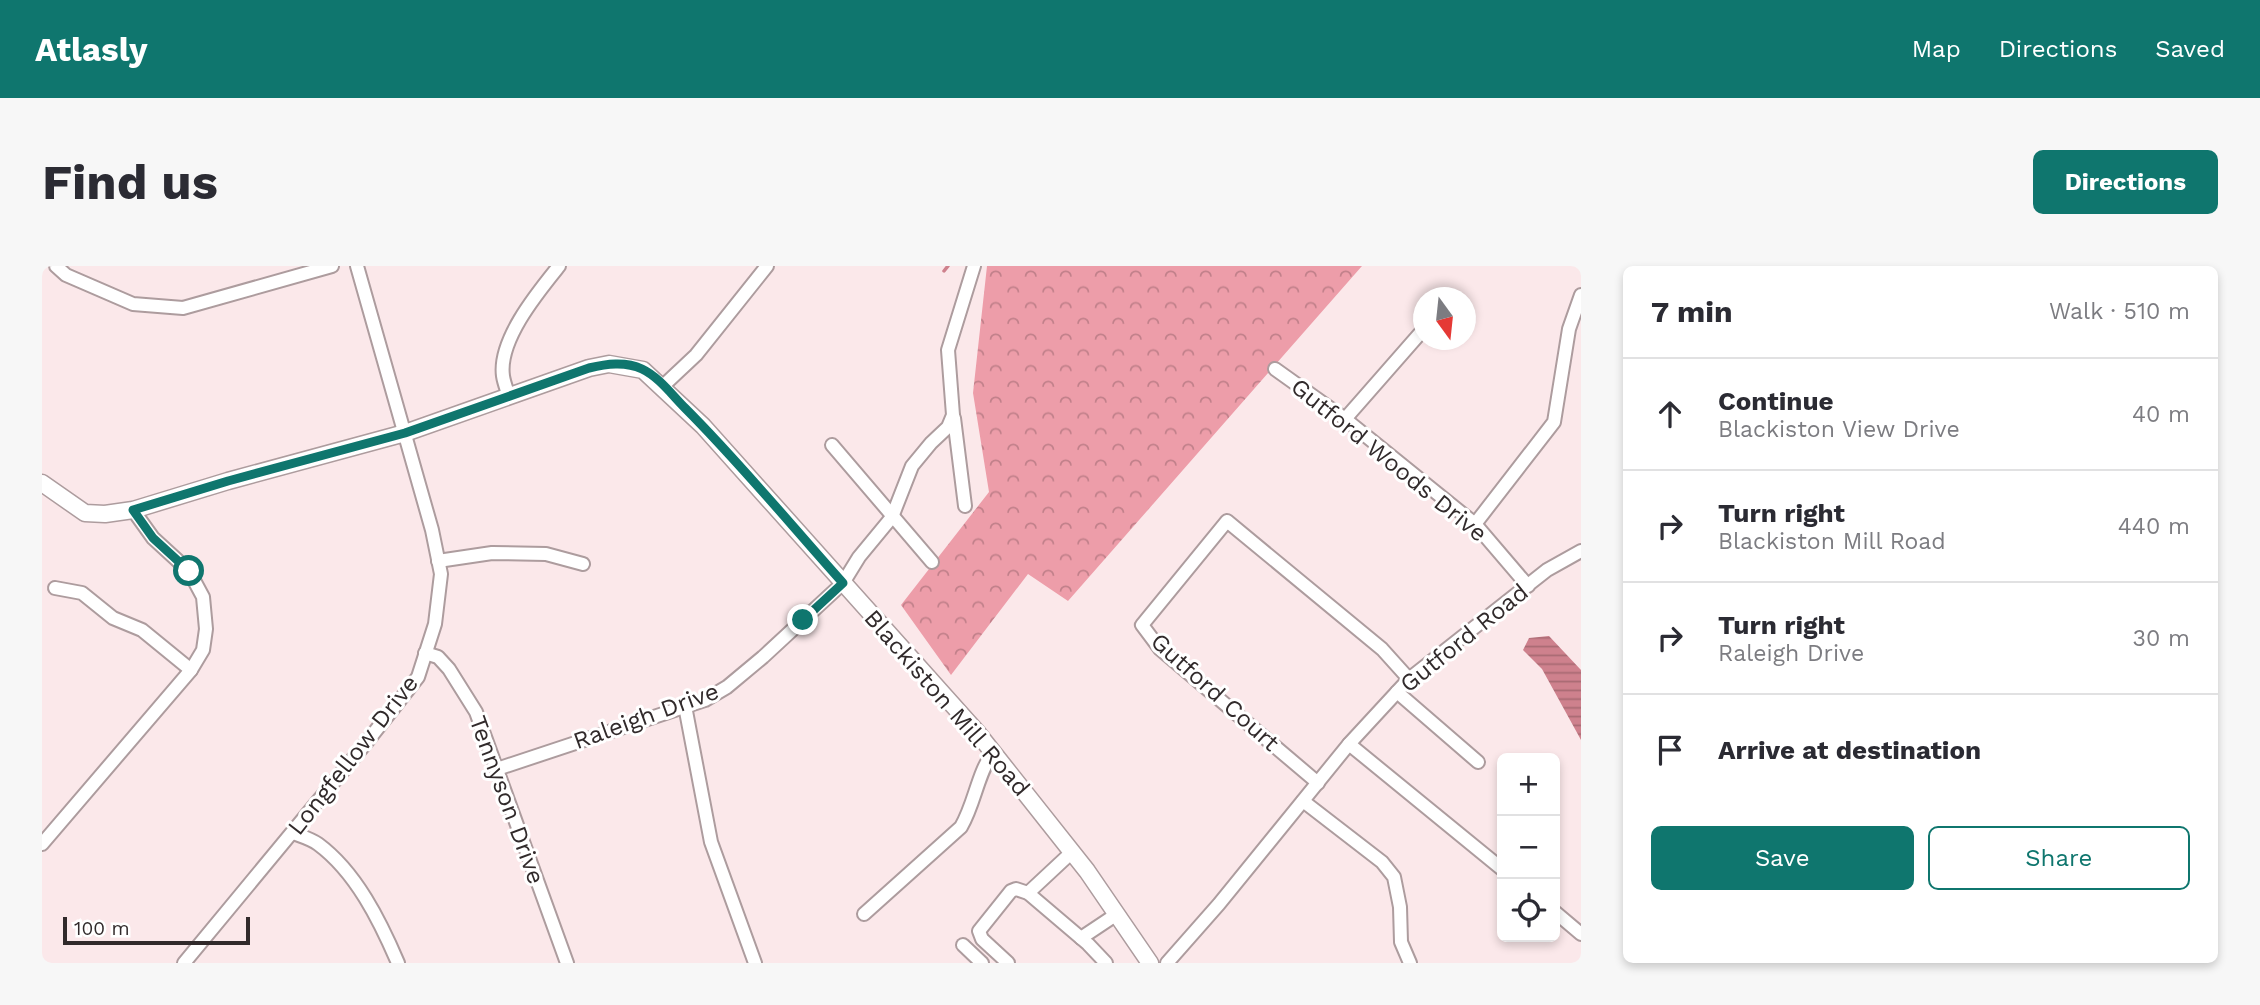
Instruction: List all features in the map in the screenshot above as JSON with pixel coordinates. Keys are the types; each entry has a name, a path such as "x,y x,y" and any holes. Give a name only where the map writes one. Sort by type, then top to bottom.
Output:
{"main road":[{"name":"Blackiston Mill Road","path":"42,483 85,513 106,514 133,510 405,433 589,368 609,363 643,369 703,426 993,752 1072,852 1150,963"}],"street":[{"path":"56,266 66,275 133,304 183,308 332,266"},
{"name":"Longfellow Drive","path":"184,963 418,677 435,624 441,574 432,530 357,266"},
{"path":"509,397 503,374 504,359 520,316 559,266"},
{"path":"663,386 696,355 767,266"},
{"path":"964,506 948,350 974,266"},
{"path":"1475,523 1554,422 1569,329 1581,295"},
{"path":"1345,419 1413,341"},
{"name":"Gutford Woods Drive","path":"1275,369 1345,419 1475,523 1528,586"},
{"name":"Raleigh Drive","path":"497,769 705,700 726,687 763,657 843,583 859,557 891,517 912,466 948,427 953,415"},
{"path":"832,445 932,562"},
{"path":"42,844 191,670 203,650 206,629 203,597 189,571 153,538 133,510"},
{"name":"Gutford Court","path":"1318,783 1160,649 1142,625 1227,522 1382,649 1409,679"},
{"name":"Gutford Road","path":"1167,963 1219,904 1349,744 1409,679 1547,570 1581,551"},
{"path":"438,561 492,553 546,554 583,564"},
{"path":"55,588 82,593 113,618 142,630 191,670"},
{"name":"Tennyson Drive","path":"425,653 438,657 449,669 476,712 567,963"},
{"path":"1397,692 1478,762"},
{"path":"685,706 711,842 755,963"},
{"path":"1349,744 1497,865"},
{"path":"864,914 961,827 982,772 993,752"},
{"path":"1303,801 1382,862 1394,877 1401,907 1401,942 1410,963"},
{"path":"42,822 52,831"},
{"path":"293,832 317,844 348,873 382,925 398,963"},
{"path":"1028,893 1072,852"},
{"path":"1008,963 982,939 979,931 1011,891 1022,889 1106,963"},
{"path":"1080,938 1117,914"},
{"path":"1560,916 1581,934"},
{"path":"964,945 982,963"}],"green space":[{"path":"987,266 1362,266 1068,601 1028,574 951,675 901,605 989,492 973,393"}],"shaded area":[{"path":"1549,636 1581,670 1581,740 1542,669 1523,650 1529,638"}],"waterway":[{"path":"944,271 948,266"}],"route":[{"path":"189,571 153,538 133,510 405,433 609,363 643,369 663,386 703,426 843,583 803,620"}]}
